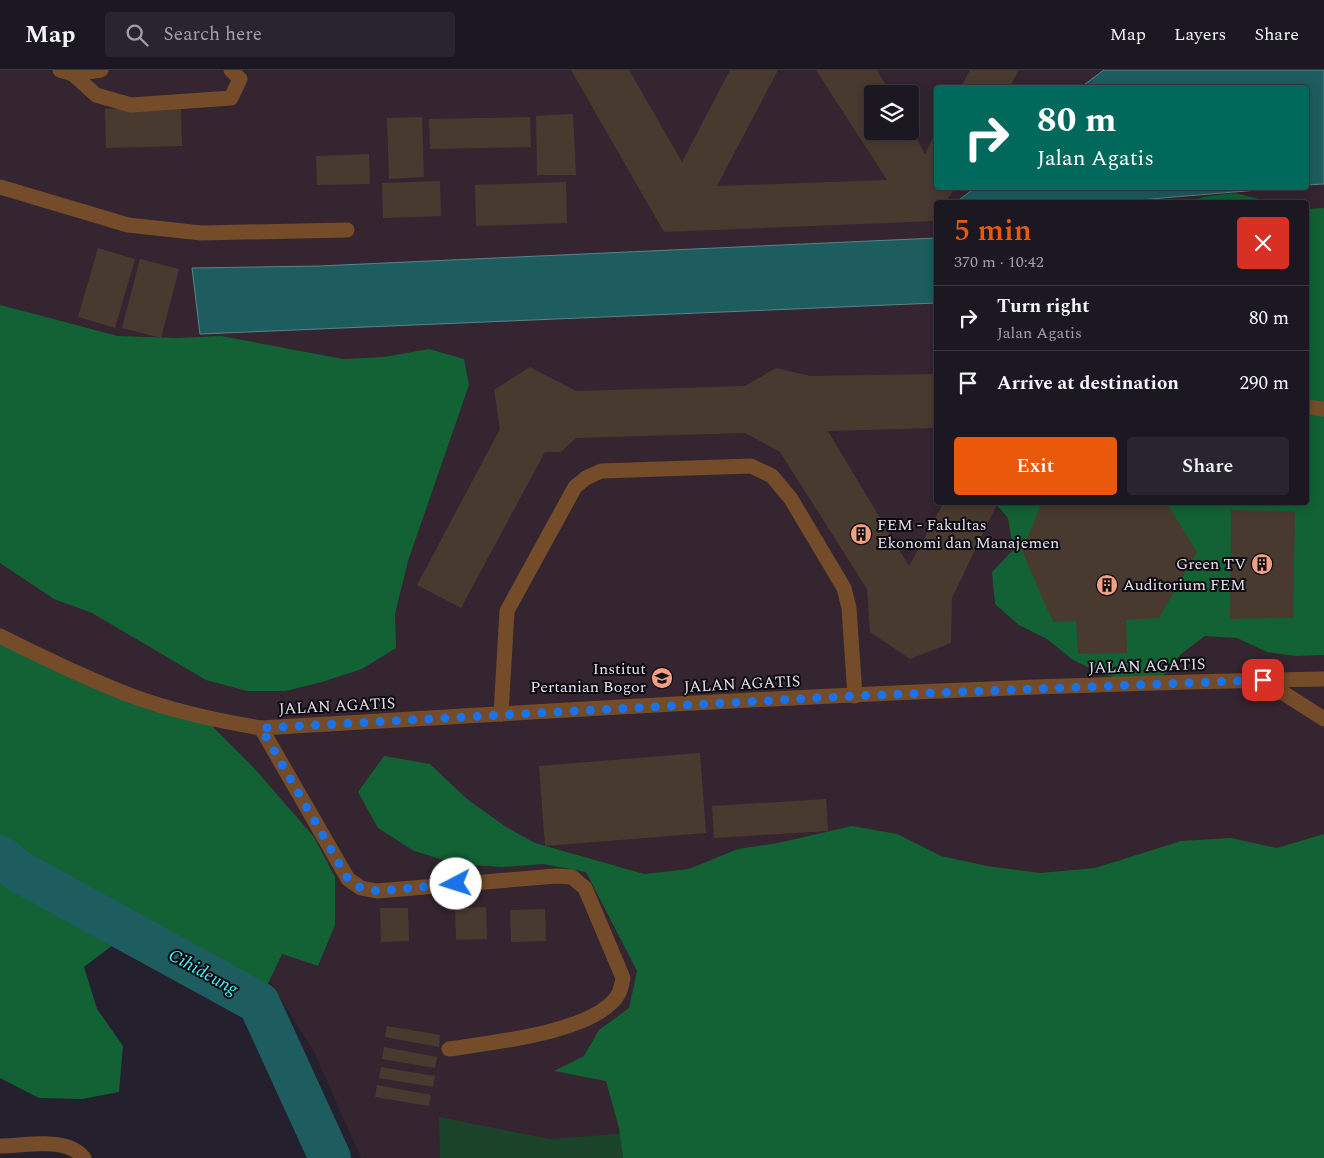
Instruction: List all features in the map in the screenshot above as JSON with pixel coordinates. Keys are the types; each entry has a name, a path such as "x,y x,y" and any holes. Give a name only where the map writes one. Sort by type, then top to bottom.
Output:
{"street":[{"path":"66,72 101,70"},
{"path":"66,72 96,95 131,105 231,98 240,79 231,70"},
{"path":"0,187 128,225 201,233 347,230"},
{"path":"1309,407 1324,409"},
{"path":"501,714 506,611 575,487 586,478 601,471 751,466 772,476 791,499 844,588 849,608 855,696"},
{"name":"JALAN AGATIS","path":"0,636 89,679 136,698 218,721 261,728 855,696 1324,679"},
{"path":"1263,680 1324,719"},
{"path":"261,728 348,879 361,888 377,891 556,876 572,877 585,888 623,978 619,994 597,1012 554,1031 525,1038 449,1049"},
{"path":"0,1146 50,1145 70,1147 84,1158"}],"shaded area":[{"name":"Institut Pertanian Bogor","path":"0,70 1324,70 1324,1158 361,1158 314,1052 257,960 0,853"},
{"path":"1104,70 1324,70 1324,184 1309,185 1309,85 1084,85"},
{"path":"972,190 1258,190 1139,200 959,200"},
{"path":"934,238 934,303 200,334 192,268 319,266"},
{"path":"439,1117 549,1139 620,1134 623,1158 440,1158"}],"green space":[{"path":"1235,193 1263,200 1195,200 1203,197"},
{"path":"1324,208 1324,655 1296,656 1267,652 1237,638 1205,636 1181,654 1163,676 1135,682 1102,674 1073,660 1047,639 1019,625 995,604 992,572 1013,550 1008,518 997,505 1309,505 1309,209"},
{"path":"0,305 118,336 177,338 221,336 343,359 384,357 429,349 464,359 469,385 408,561 395,614 396,648 362,669 322,682 285,691 247,691 206,680 92,613 54,599 0,563"},
{"path":"0,630 16,644 209,723 254,768 314,837 335,877 335,925 318,966 282,954 259,1003 200,961 118,941 84,967 97,1009 123,1046 119,1092 82,1099 39,1098 0,1078"},
{"path":"384,756 430,764 467,799 506,827 535,843 644,874 689,869 738,849 778,843 852,826 897,834 941,856 987,866 1040,873 1095,868 1181,841 1231,838 1277,848 1324,834 1324,1158 623,1158 619,1128 606,1081 554,1071 584,1056 599,1030 629,1008 637,971 586,872 543,864 503,867 457,864 414,851 378,828 358,792"}],"building":[{"path":"571,70 629,70 682,162 730,70 778,70 717,186 887,180 816,70 877,70 886,85 864,85 864,140 917,140 925,154 934,136 934,190 954,190 947,200 934,200 934,221 664,232"},
{"path":"970,70 1019,70 1011,85 962,85"},
{"path":"181,107 182,146 106,148 105,109"},
{"path":"573,114 576,175 537,175 536,116"},
{"path":"422,117 424,177 389,179 387,118"},
{"path":"530,117 531,147 430,149 429,119"},
{"path":"369,154 370,184 317,185 316,156"},
{"path":"440,181 441,216 383,218 382,183"},
{"path":"566,182 567,223 476,226 475,185"},
{"path":"98,248 135,259 115,328 78,317"},
{"path":"140,259 179,269 161,338 122,328"},
{"name":"FEM - Fakultas Ekonomi dan Manajemen","path":"530,367 576,391 745,386 776,368 810,376 934,374 934,428 828,431 909,566 942,505 997,505 952,598 951,643 910,659 870,632 867,589 780,452 745,433 576,438 561,452 545,452 461,608 417,585 500,429 494,390"},
{"name":"Auditorium FEM","path":"1041,505 1168,505 1197,552 1159,618 1126,620 1127,653 1078,654 1076,621 1053,622 1022,551"},
{"name":"Green TV","path":"1231,510 1295,511 1293,618 1230,619"},
{"path":"700,753 706,833 545,846 539,766"},
{"path":"826,799 828,831 714,838 712,806"},
{"path":"486,907 487,939 456,940 455,908"},
{"path":"380,908 408,908 409,941 381,942"},
{"path":"545,909 546,941 511,942 510,910"},
{"path":"387,1026 440,1035 439,1047 385,1037"},
{"path":"384,1047 437,1057 435,1068 382,1059"},
{"path":"381,1067 435,1076 433,1087 379,1078"},
{"path":"377,1085 431,1095 429,1106 375,1097"}],"waterway":[{"name":"Cihideung","path":"0,856 20,872 259,1003 330,1158"}],"place":[{"name":"FEM - Fakultas Ekonomi dan Manajemen","path":"861,534"},
{"name":"Green TV","path":"1262,564"},
{"name":"Auditorium FEM","path":"1107,585"},
{"name":"Institut Pertanian Bogor","path":"662,678"}],"route":[{"path":"456,884 377,891 361,888 348,879 261,728 855,696 1263,680"}]}
